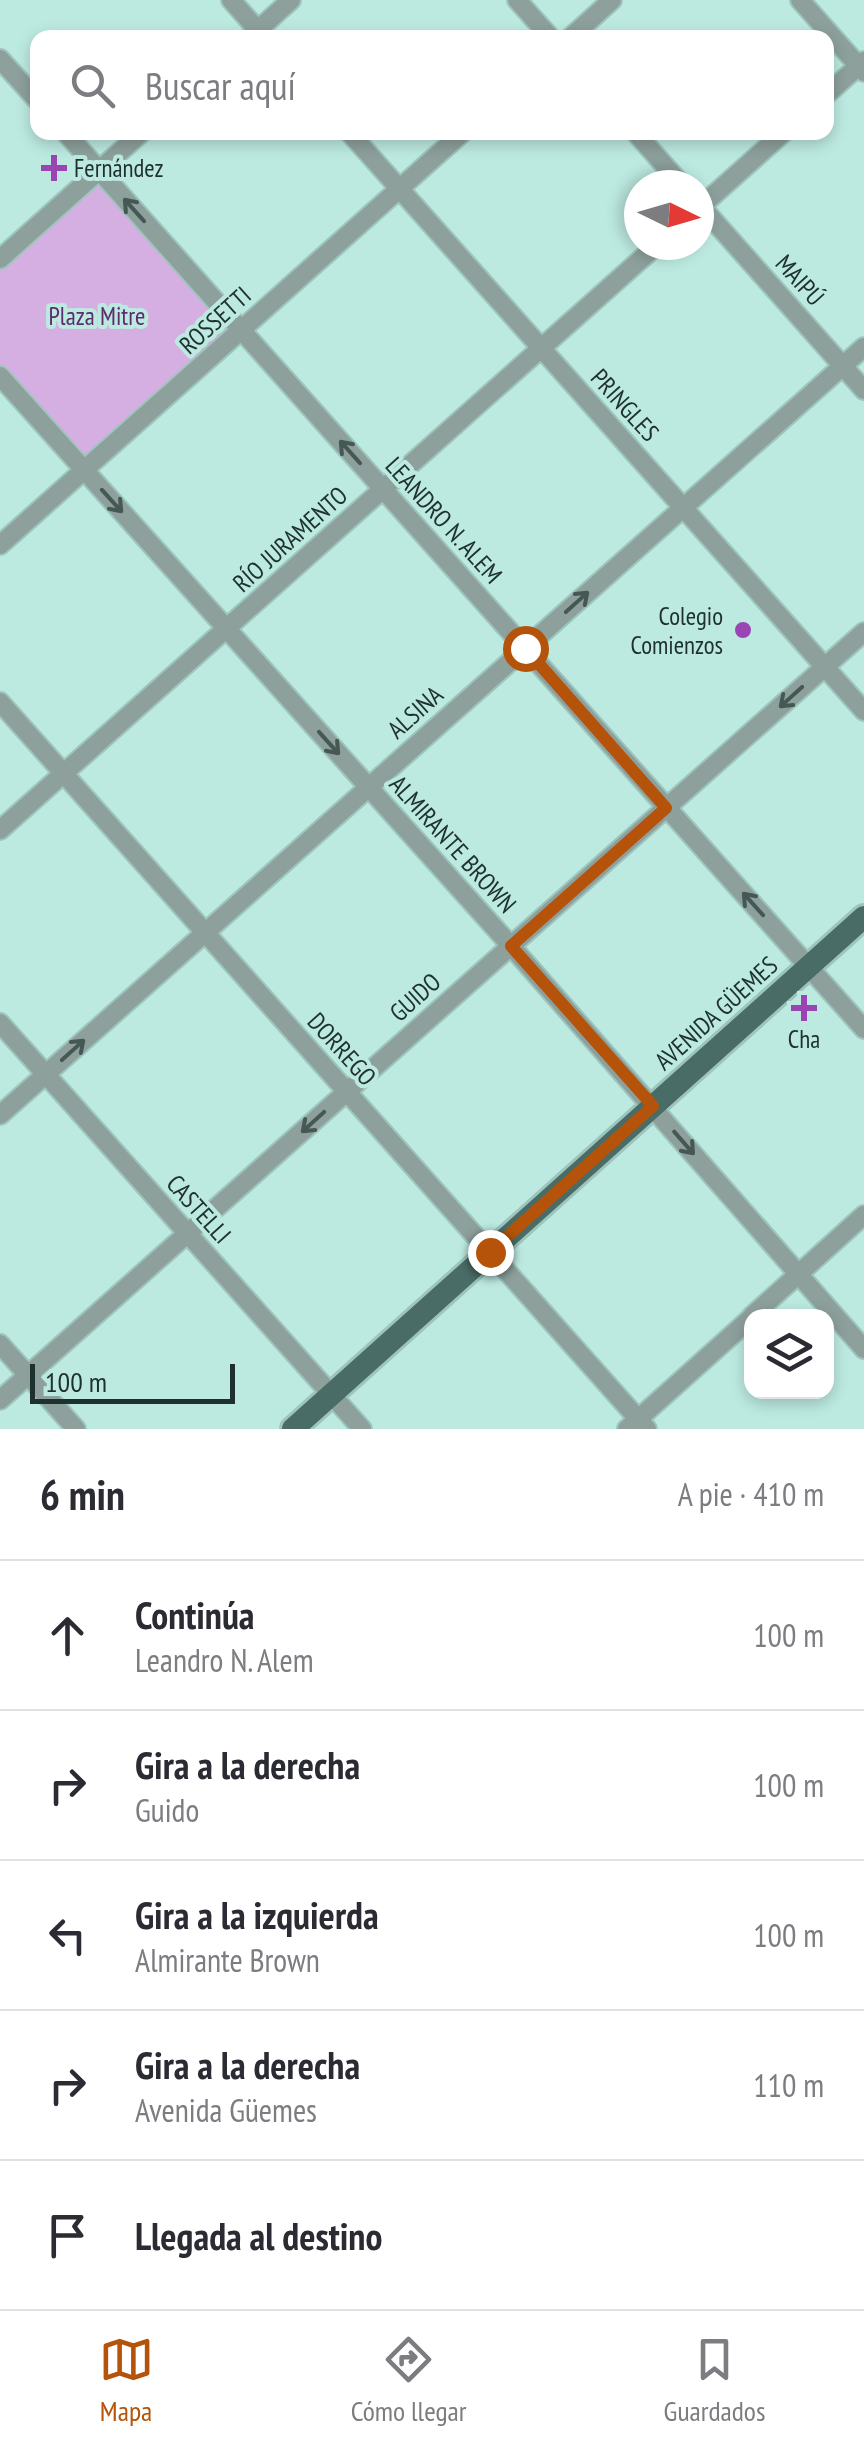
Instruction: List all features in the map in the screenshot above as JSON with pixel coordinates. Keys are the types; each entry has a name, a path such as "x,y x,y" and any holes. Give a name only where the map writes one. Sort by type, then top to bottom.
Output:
{"main road":[{"name":"AVENIDA GÜEMES","path":"293,1429 864,917"}],"street":[{"path":"232,0 253,30"},
{"path":"262,30 291,0"},
{"path":"517,0 543,30"},
{"path":"579,30 612,0"},
{"path":"800,0 828,30"},
{"path":"834,36 862,66 834,88"},
{"path":"0,59 30,92"},
{"name":"LEANDRO N. ALEM","path":"73,140 864,1030"},
{"path":"0,259 133,140"},
{"name":"PRINGLES","path":"357,140 864,710"},
{"name":"ROSSETTI","path":"0,544 454,140"},
{"path":"642,140 669,170"},
{"path":"714,194 775,140"},
{"name":"MAIPÚ","path":"714,222 864,390"},
{"name":"RÍO JURAMENTO","path":"0,830 640,260"},
{"name":"ALSINA","path":"0,1115 864,347"},
{"name":"ALMIRANTE BROWN","path":"0,376 511,946 864,1349"},
{"name":"GUIDO","path":"0,1400 864,632"},
{"name":"DORREGO","path":"0,702 490,1252 638,1426"},
{"name":"CASTELLI","path":"0,1023 362,1429"},
{"path":"761,1309 864,1215"},
{"path":"638,1426 744,1325"},
{"path":"0,1344 76,1429"}],"green space":[{"name":"Plaza Mitre","path":"101,174 234,325 82,462 0,370 0,263"}],"place":[{"name":"Fernández","path":"54,168"},
{"name":"Colegio Comienzos","path":"743,630"},
{"name":"Cha","path":"804,1008"}],"route":[{"path":"490,1252 653,1106 511,946 666,808 525,648"}]}
